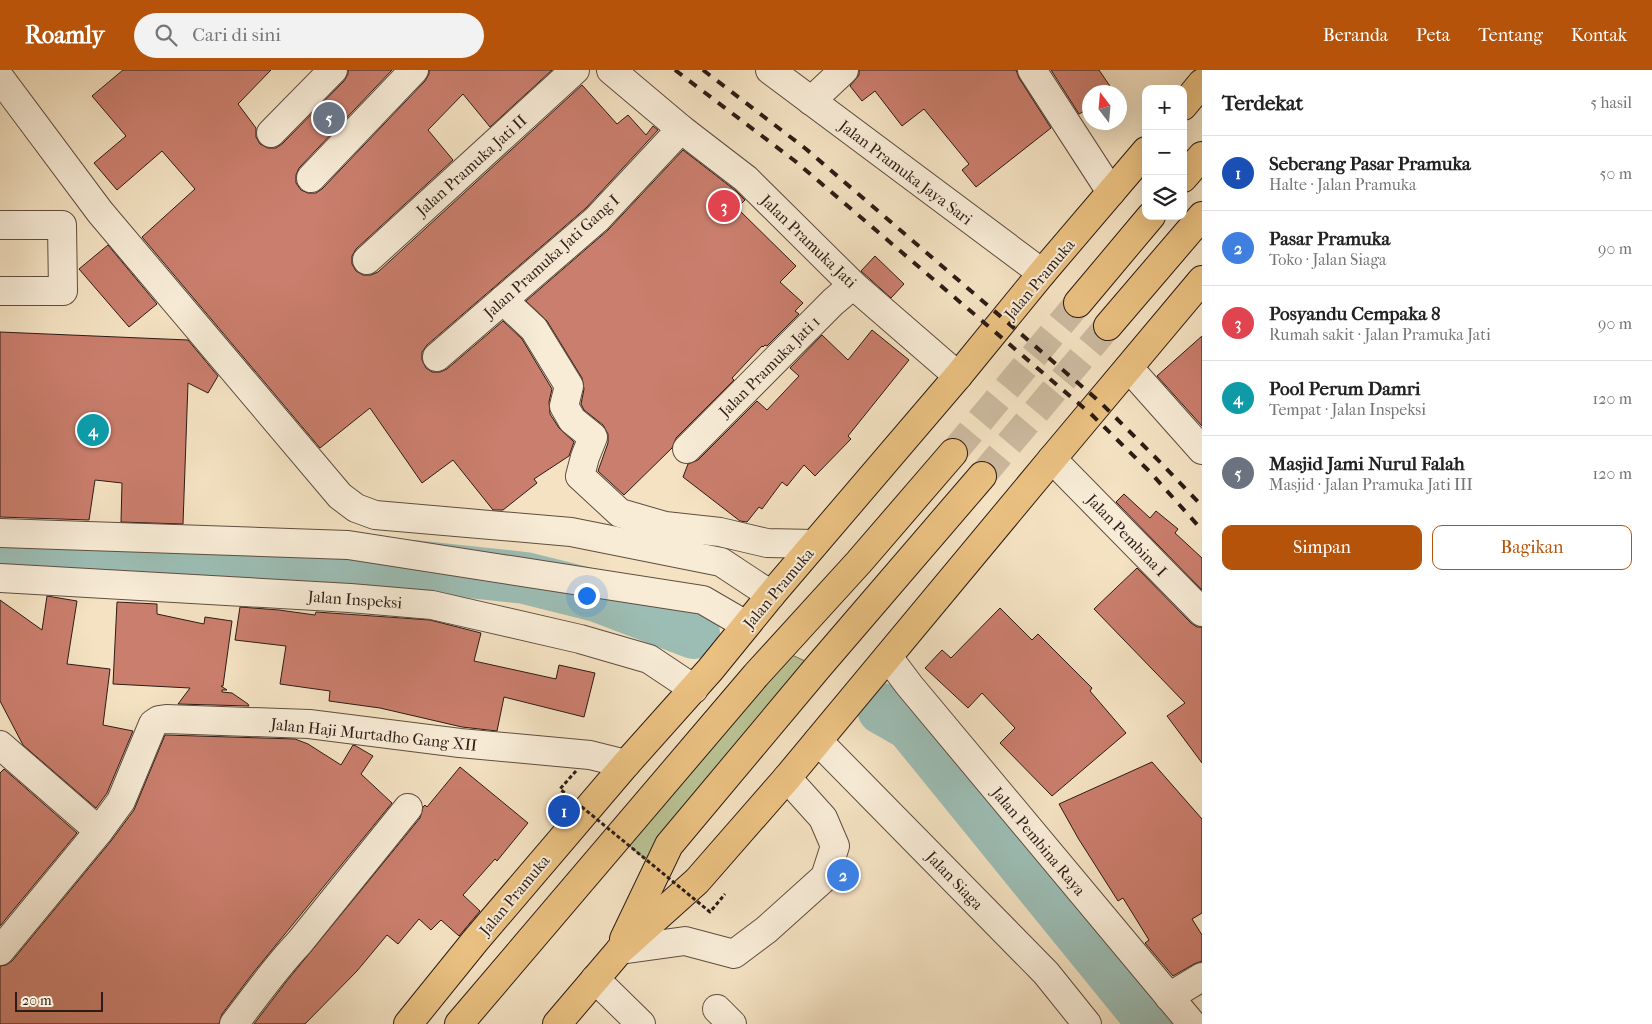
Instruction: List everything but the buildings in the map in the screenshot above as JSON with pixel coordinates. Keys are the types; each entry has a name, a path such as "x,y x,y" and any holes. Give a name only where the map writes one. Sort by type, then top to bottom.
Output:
{"main road":[{"path":"1187,101 1202,83"},
{"name":"Jalan Pramuka","path":"408,1024 475,941 626,764 695,687 1142,156"},
{"path":"1186,175 1202,156"},
{"path":"1108,326 1202,216"},
{"path":"1078,303 1148,220"},
{"path":"557,1024 620,950 697,881 787,778 1202,280"},
{"path":"459,1024 756,675 859,562 953,453"},
{"path":"620,950 669,845 982,476"},
{"path":"658,791 695,687"}],"street":[{"path":"272,133 333,70"},
{"path":"311,178 414,70"},
{"name":"Jalan Pramuka Jati II","path":"367,260 575,70"},
{"name":"Jalan Pramuka Jati","path":"611,70 681,129 746,179 853,285 958,376"},
{"name":"Jalan Pramuka Jaya Sari","path":"770,70 1042,273"},
{"path":"811,100 844,70"},
{"path":"1032,70 1111,192"},
{"path":"0,78 100,212 340,496 356,508 376,515 571,532 721,562 771,595"},
{"name":"Jalan Pramuka Jati Gang I","path":"438,357 596,219 681,129"},
{"path":"0,226 62,225 63,282 63,291 0,291"},
{"name":"Jalan Pramuka Jati 1","path":"687,449 832,302 853,285"},
{"path":"503,300 534,329 569,386 564,406 572,420 594,437 580,476 620,513 664,526 720,532 766,543 814,544"},
{"path":"1129,368 1202,450"},
{"name":"Jalan Pembina I","path":"1052,459 1202,612"},
{"path":"0,533 348,545 703,600 744,629"},
{"name":"Jalan Inspeksi","path":"0,578 350,598 432,605 580,639 649,659 695,687"},
{"name":"Jalan Pembina Raya","path":"880,666 909,685 1192,1024"},
{"name":"Jalan Haji Murtadho Gang XII","path":"0,951 92,825 121,801 153,724 159,720 309,724 460,743 590,755 626,764"},
{"name":"Jalan Siaga","path":"826,730 1046,973 1086,1024"},
{"path":"0,746 92,825"},
{"path":"620,950 685,940 734,954 766,930 825,877 835,846 823,818 787,778"},
{"path":"234,1024 282,961 299,944 408,808"},
{"path":"1169,997 1202,977"},
{"path":"595,979 641,1024"}],"path":[{"path":"576,772 560,789 710,912 726,894"}],"green space":[{"path":"781,650 816,666 657,869 619,837"}],"waterway":[{"path":"0,549 145,561 323,568 414,566 525,578 597,596 694,633"},
{"path":"883,709 911,725 1154,1024"}],"tunnel":[{"path":"953,453 1078,303"},
{"path":"982,476 1108,326"}],"railway":[{"path":"675,70 795,161 1091,414 1150,472 1202,530"},
{"path":"703,70 806,149 1100,402 1202,506"}],"place":[{"name":"Masjid Jami Nurul Falah","path":"329,118"},
{"name":"Posyandu Cempaka 8","path":"724,206"},
{"name":"Pool Perum Damri","path":"93,430"},
{"name":"Seberang Pasar Pramuka","path":"564,811"},
{"name":"Pasar Pramuka","path":"843,875"}]}
